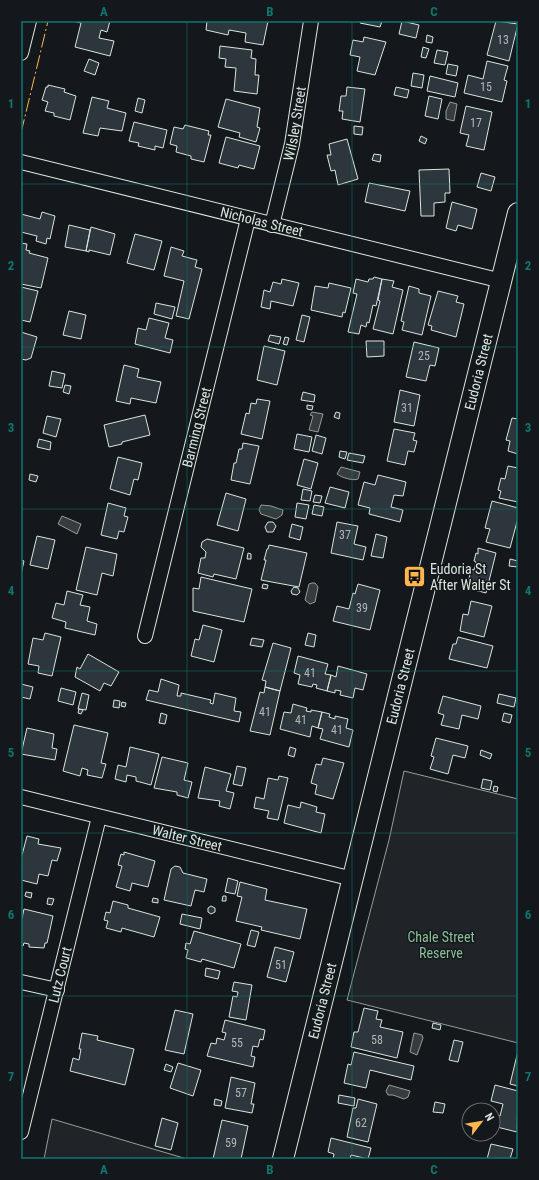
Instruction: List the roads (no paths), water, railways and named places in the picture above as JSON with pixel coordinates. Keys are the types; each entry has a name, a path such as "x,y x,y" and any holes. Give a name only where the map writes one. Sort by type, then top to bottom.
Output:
{"main road":[{"name":"Eudoria Street","path":"283,1159 518,213"}],"street":[{"path":"21,53 29,21"},
{"name":"Wilsley Street","path":"272,225 292,144 311,21"},
{"name":"Nicholas Street","path":"21,162 502,282"},
{"name":"Barming Street","path":"145,636 248,219"},
{"name":"Walter Street","path":"21,797 353,879"},
{"name":"Lutz Court","path":"21,1132 99,817"},
{"path":"21,982 57,990"}],"place":[{"name":"Eudoria St After Walter St","path":"415,577"}],"park label":[{"name":"Chale Street Reserve","path":"441,946"}]}
